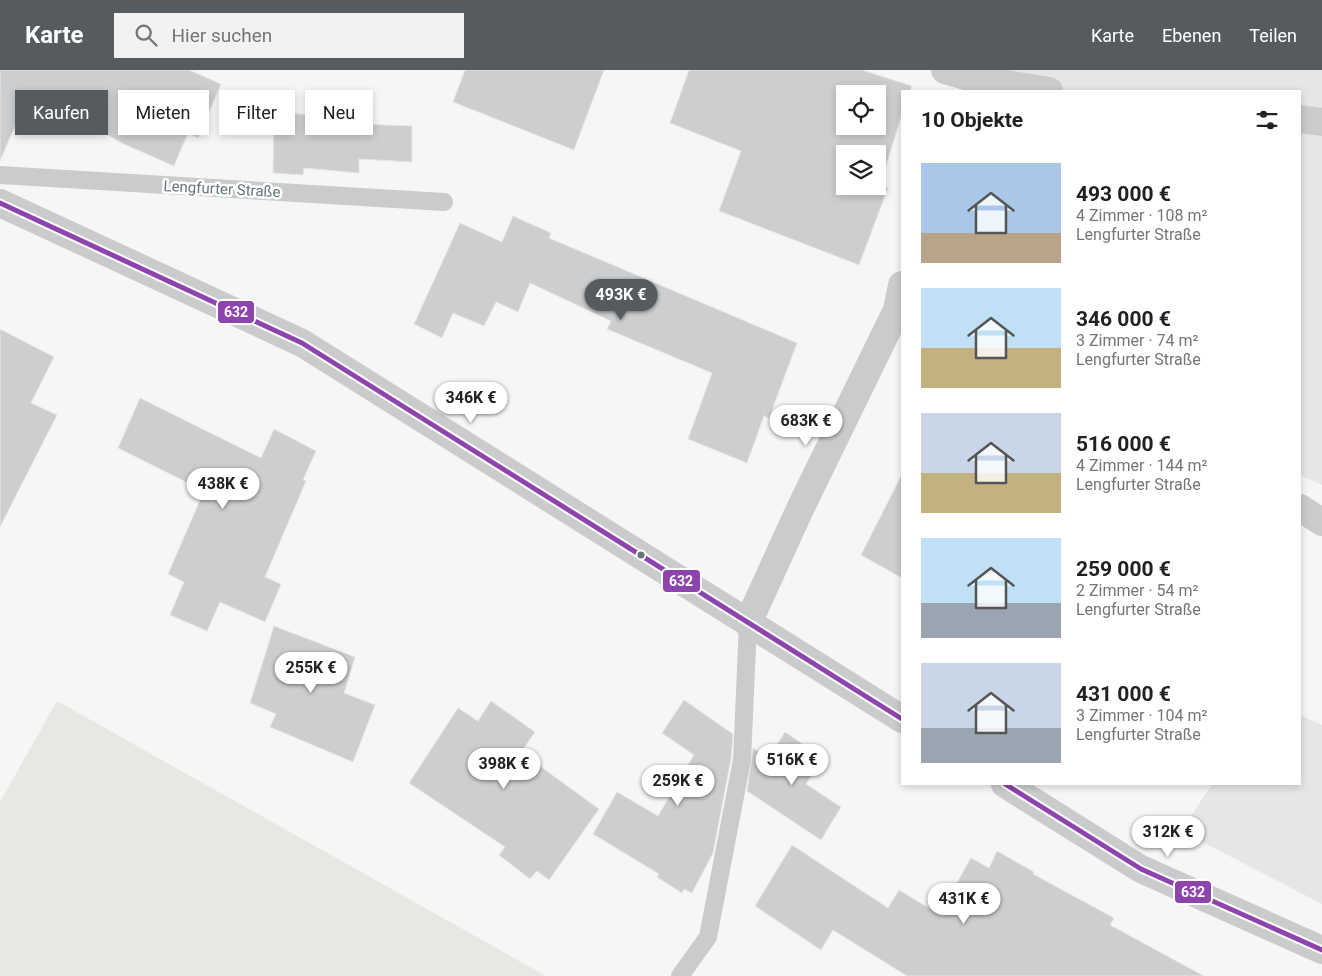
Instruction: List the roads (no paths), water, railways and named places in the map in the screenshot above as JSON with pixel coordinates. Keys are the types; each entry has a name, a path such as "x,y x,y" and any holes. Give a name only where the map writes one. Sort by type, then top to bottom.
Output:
{"street":[{"path":"945,70 973,85 1036,90"},
{"path":"1301,119 1322,122"},
{"path":"0,203 302,344 901,718"},
{"path":"748,623 800,509 895,332 901,290"},
{"path":"1301,509 1322,522"},
{"path":"1007,785 1141,869 1322,950"}],"lane":[{"name":"Lengfurter Straße","path":"0,175 444,202"},
{"path":"680,976 708,937 742,760 748,623"}]}
